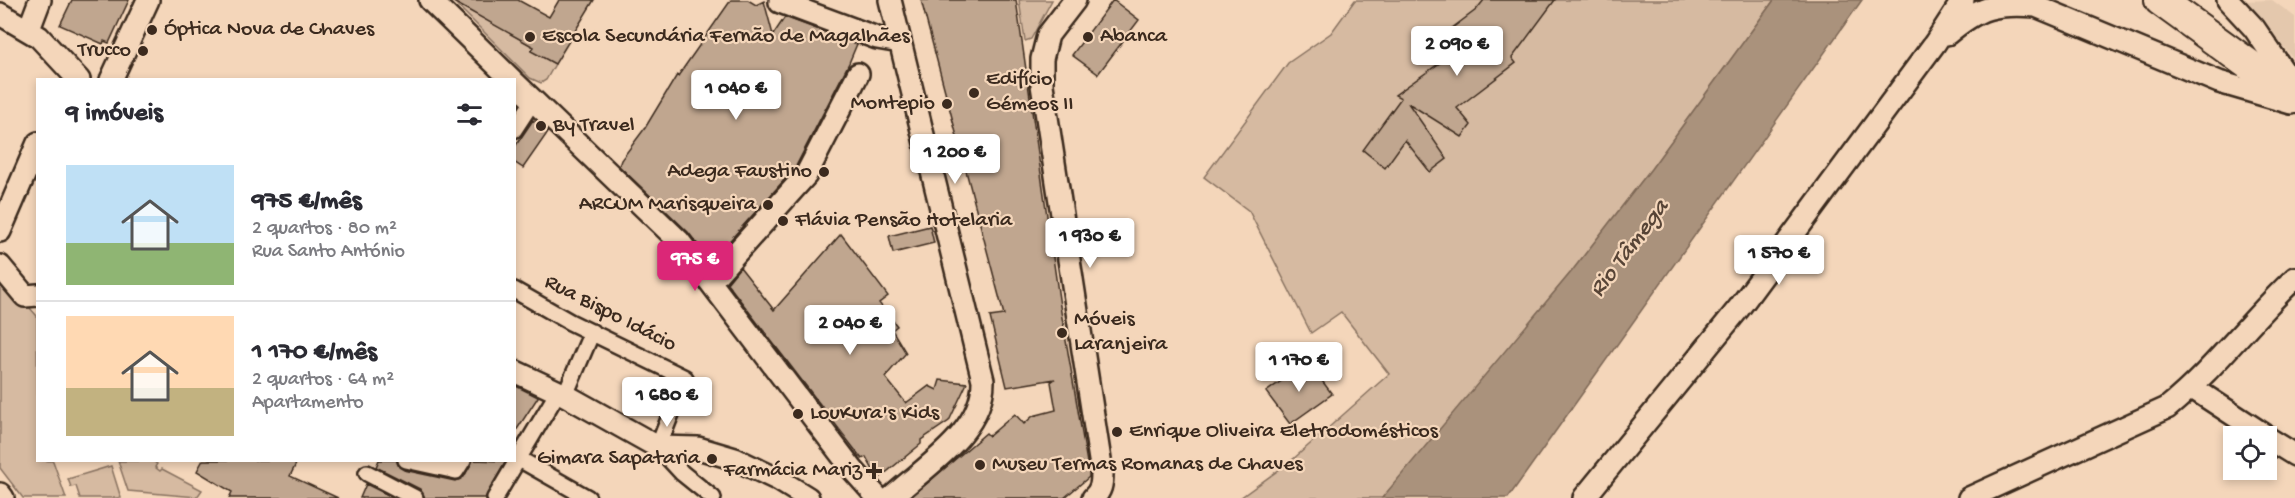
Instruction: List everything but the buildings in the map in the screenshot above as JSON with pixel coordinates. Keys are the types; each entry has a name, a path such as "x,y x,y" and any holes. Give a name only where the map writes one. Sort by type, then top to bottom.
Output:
{"main road":[{"path":"2160,0 2295,98"}],"street":[{"path":"29,29 40,0"},
{"path":"112,78 148,0"},
{"path":"430,0 510,78"},
{"path":"890,0 982,380 981,401 967,428 891,498"},
{"path":"1075,0 1048,35 1042,59 1042,85 1102,473 1102,483 1096,495"},
{"path":"1584,498 1739,308 1935,44 1963,0"},
{"path":"2228,0 2254,28 2295,88"},
{"path":"780,2 877,38 900,42"},
{"path":"1935,44 1963,20 1985,8 2032,3 2219,82 2295,104"},
{"path":"0,14 29,29 48,44 77,78"},
{"path":"711,281 806,176 858,74"},
{"path":"516,84 680,241 853,470 878,498"},
{"path":"516,127 533,101"},
{"path":"0,231 36,148"},
{"path":"0,266 25,296 36,296"},
{"path":"1969,498 2167,408 2191,387 2266,305 2295,278"},
{"name":"Rua Bispo Idácio","path":"516,291 685,378 657,447"},
{"path":"588,498 517,457 561,394 592,332"},
{"path":"516,372 657,447 682,473 713,498"},
{"path":"2191,387 2250,426"},
{"path":"2277,444 2295,456"},
{"path":"657,447 698,448 735,459 779,480 808,498"},
{"path":"424,462 459,466"},
{"path":"495,498 514,462"},
{"path":"367,473 415,498"},
{"path":"0,494 3,498"}],"shaded area":[{"path":"1019,0 1052,0 1031,39 1025,41"},
{"path":"1355,0 1774,0 1651,169 1572,271 1382,498 1240,498 1291,461 1389,374 1341,312 1311,333 1249,211 1204,177 1288,63 1331,33"},
{"path":"2272,0 2295,17 2295,60 2242,1"},
{"path":"454,2 534,47 532,51 555,64 546,80 541,83 530,78"},
{"path":"0,274 36,315 36,462 53,462 66,498 23,498 0,468"},
{"path":"118,462 154,462 157,464 155,467 160,471 162,469 202,490 197,497 128,491"},
{"path":"111,466 121,498 80,498 76,486 71,487 68,479"}],"water":[{"name":"Rio Tâmega","path":"1774,0 1862,0 1508,498 1382,498 1572,271 1651,169"}],"place":[{"name":"Óptica Nova de Chaves","path":"152,30"},
{"name":"Escola Secundária Fernão de Magalhães","path":"530,37"},
{"name":"Abanca","path":"1088,37"},
{"name":"Trucco","path":"143,51"},
{"name":"Edifício Gémeos II","path":"974,93"},
{"name":"Montepio","path":"947,104"},
{"name":"By Travel","path":"541,126"},
{"name":"Adega Faustino","path":"824,172"},
{"name":"ARCUM Marisqueira","path":"768,205"},
{"name":"Flávia Pensão Hotelaria","path":"783,221"},
{"name":"Móveis Laranjeira","path":"1062,333"},
{"name":"LouKura's Kids","path":"798,414"},
{"name":"Enrique Oliveira Eletrodomésticos","path":"1117,432"},
{"name":"Gimara Sapataria","path":"712,459"},
{"name":"Museu Termas Romanas de Chaves","path":"980,465"},
{"name":"Farmácia Mariz","path":"874,471"}]}
